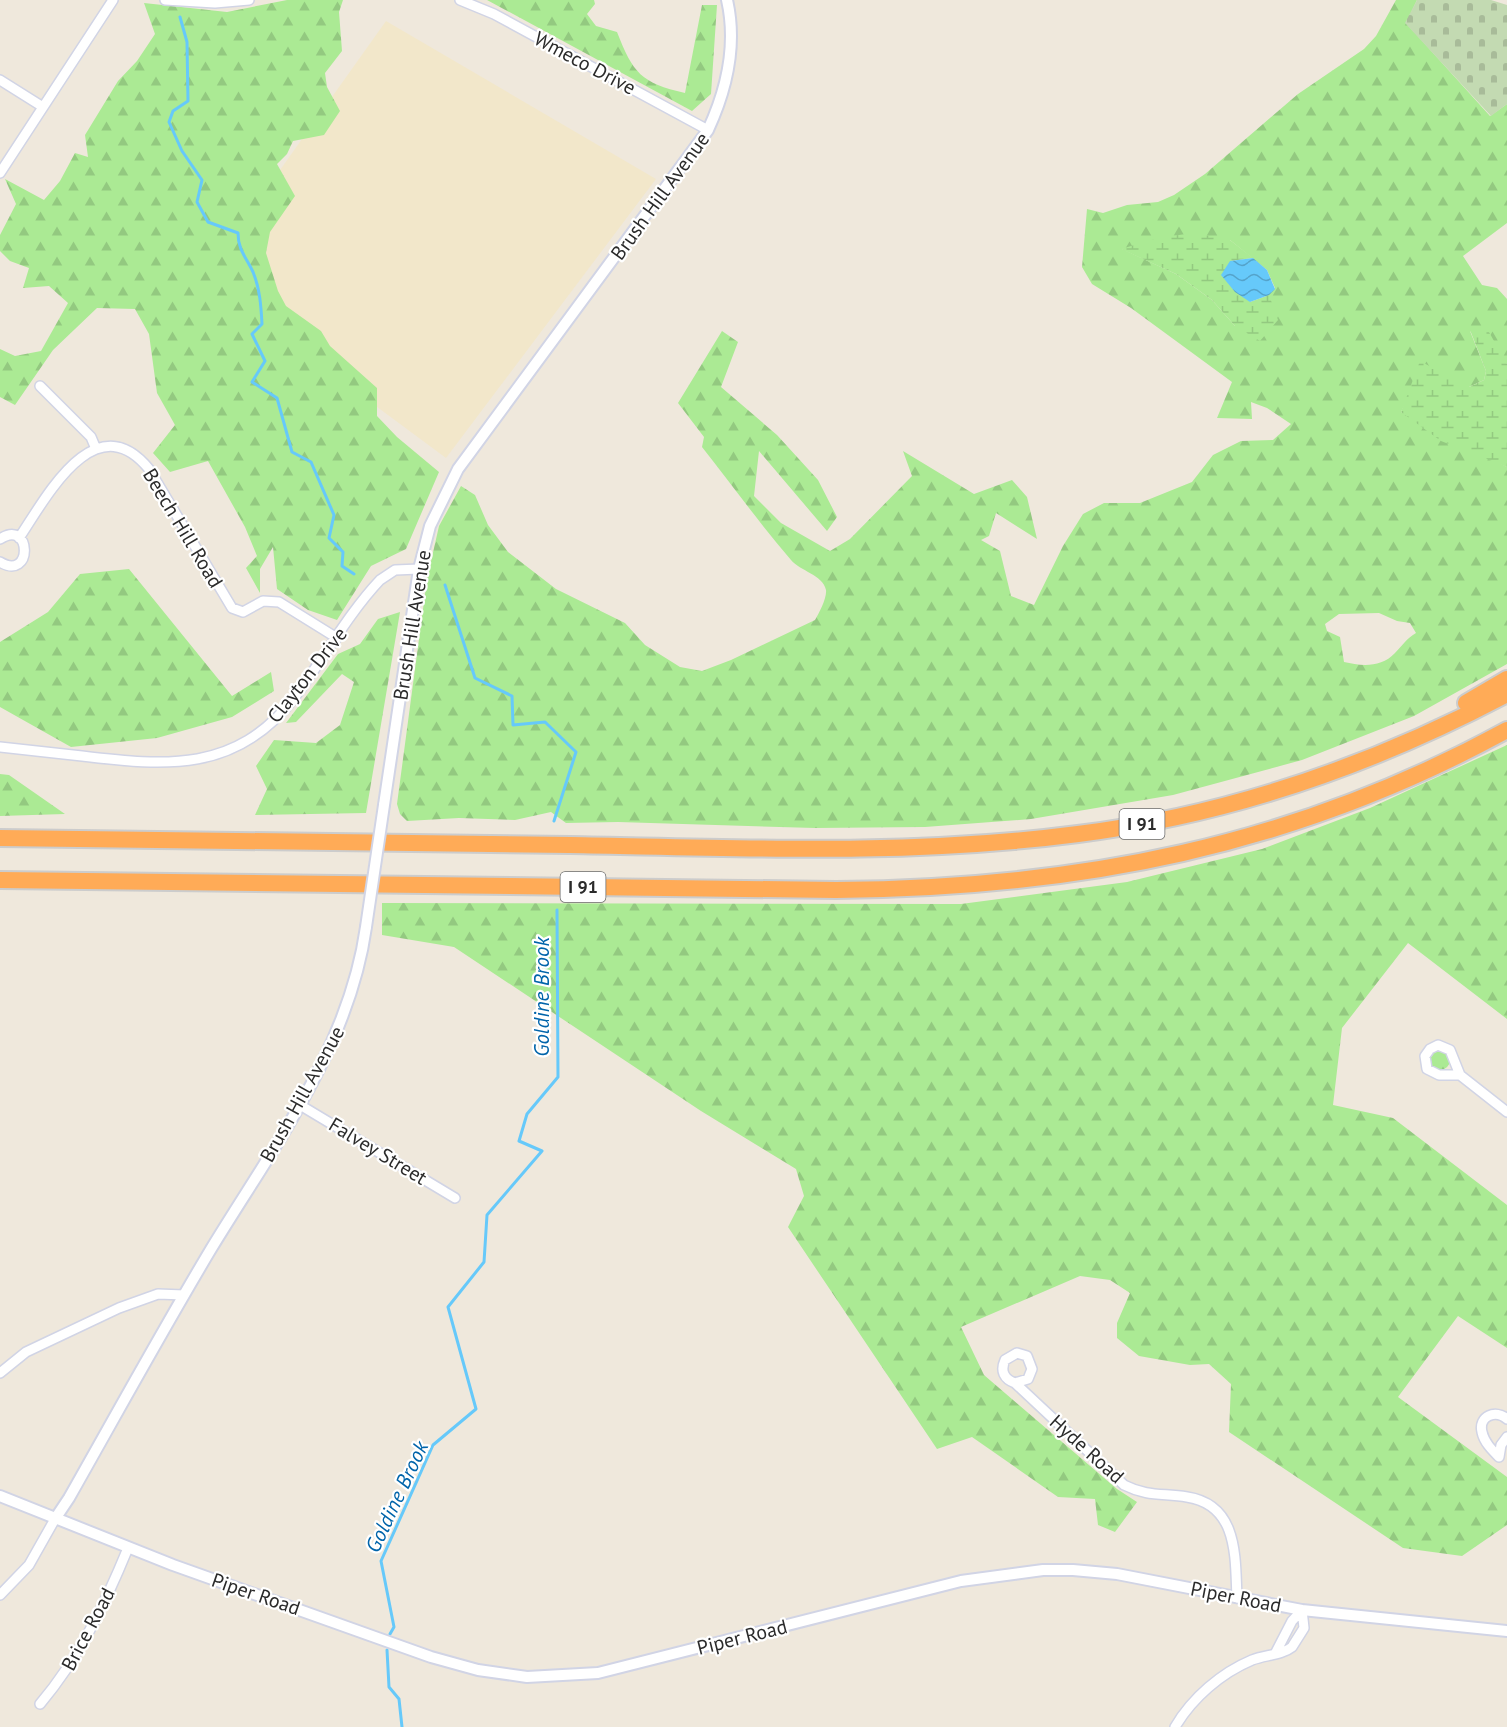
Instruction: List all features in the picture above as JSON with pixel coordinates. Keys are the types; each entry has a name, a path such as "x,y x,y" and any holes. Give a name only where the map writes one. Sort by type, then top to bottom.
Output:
{"highway":[{"path":"1394,748 1507,679"},
{"name":"I 91","path":"0,838 754,848 982,844 1113,829 1209,810 1304,782 1394,748 1507,694"},
{"name":"I 91","path":"0,880 803,890 925,888 1034,880 1132,865 1261,834 1385,789 1506,730"}],"street":[{"path":"0,173 113,0"},
{"path":"165,0 215,3 249,0"},
{"name":"Wmeco Drive","path":"460,0 494,14 708,130"},
{"name":"Brush Hill Avenue","path":"55,1519 184,1295 300,1105 343,1019 358,973 419,569 433,518 458,469 708,130 722,95 729,66 731,30 727,0"},
{"path":"0,80 43,107"},
{"path":"19,538 70,465 84,454 96,449 91,437 40,386"},
{"name":"Beech Hill Road","path":"96,449 122,450 138,457 147,465 234,609 243,612 263,602 279,602 337,638"},
{"path":"0,539 7,535 19,538 25,548 21,561 10,566 0,562"},
{"name":"Clayton Drive","path":"0,747 143,762 190,761 244,744 278,717 366,597 384,577 399,569 419,569"},
{"path":"1460,1075 1507,1112"},
{"name":"Falvey Street","path":"300,1105 455,1198"},
{"path":"0,1373 26,1352 119,1308 158,1294 184,1295"},
{"name":"Hyde Road","path":"1015,1383 1124,1485 1147,1495 1188,1497 1218,1512 1228,1526 1235,1544 1237,1598"},
{"path":"1507,1419 1495,1413 1486,1417 1482,1424 1484,1437 1498,1457 1507,1465"},
{"path":"1498,1457 1501,1445 1507,1437"},
{"name":"Piper Road","path":"0,1496 128,1548 444,1661 495,1673 527,1677 598,1673 939,1587 1014,1572 1058,1569 1095,1571 1302,1610 1507,1631"},
{"path":"0,1595 29,1565 55,1519"},
{"name":"Brice Road","path":"40,1704 61,1679 90,1630 128,1548"},
{"path":"1276,1652 1292,1621 1302,1610"},
{"path":"1175,1727 1194,1702 1215,1683 1242,1664 1289,1650 1300,1637 1304,1625 1302,1610"}],"shaded area":[{"path":"386,21 656,179 446,458 203,278"}],"green space":[{"path":"287,0 343,0 339,12 342,51 325,73 327,87 340,111 324,135 293,141 287,154 277,164 295,196 270,232 266,253 278,291 286,306 321,331 330,346 377,388 377,416 397,437 439,472 406,549 371,566 337,620 308,610 277,589 273,547 260,569 260,593 246,568 257,556 245,527 208,461 170,472 153,453 175,425 157,393 149,334 135,309 97,308 53,350 15,405 0,397 0,349 15,356 41,351 68,303 49,286 23,288 29,268 10,261 0,251 0,235 16,204 5,179 44,200 60,181 75,153 88,157 85,135 118,81 137,61 155,34 144,3 227,12"},
{"path":"487,0 594,0 595,4 587,14 596,26 617,32 628,57 640,74 658,85 685,93 702,5 717,5 711,94 692,111"},
{"path":"1396,0 1417,0 1406,23 1490,116 1507,104 1507,223 1463,256 1482,285 1497,288 1507,299 1507,364 1470,331 1486,371 1484,380 1469,387 1410,394 1401,412 1507,467 1507,664 1414,716 1302,760 1173,795 1031,819 925,827 815,828 618,822 566,823 551,812 515,820 459,818 407,821 400,814 397,804 427,579 439,526 461,486 475,495 488,525 508,552 556,589 625,623 645,645 680,667 702,671 731,660 815,620 825,597 824,585 795,564 768,532 702,447 704,437 678,403 722,331 738,342 721,387 777,435 818,480 837,517 827,531 759,451 754,496 781,523 830,551 850,539 912,476 903,451 974,494 1012,480 1027,497 1037,539 996,513 989,536 981,540 1000,551 1011,596 1034,605 1063,546 1083,514 1104,503 1140,503 1192,482 1213,455 1241,441 1273,440 1291,424 1267,408 1251,402 1252,419 1217,418 1232,382 1131,308 1092,284 1082,267 1087,209 1103,213 1127,205 1158,202 1174,195 1205,174 1298,94 1364,49 1376,36","holes":["1230,240 1267,270 1275,288 1235,326 1212,300 1176,274 1122,249","1379,613 1397,621 1410,623 1416,633 1384,661 1371,665 1344,662 1340,637 1327,631 1325,624 1339,614"]},
{"path":"1417,0 1491,0 1507,5 1507,104 1491,116 1405,23"},
{"path":"1193,233 1230,240 1253,258 1230,261 1250,302 1269,295 1278,320 1260,341 1235,326 1212,300 1176,274 1121,249 1158,238"},
{"path":"1485,325 1507,364 1507,467 1441,441 1401,412 1420,361 1469,387 1484,380 1486,371 1470,330"},
{"path":"129,569 232,696 271,672 274,691 232,717 157,738 71,747 0,707 0,642 48,612 80,574"},
{"path":"400,612 366,813 255,815 267,789 256,766 274,740 316,743 340,725 354,682 342,674 296,722 286,723 338,654 360,644 378,619"},
{"path":"1507,745 1507,1019 1408,943 1342,1028 1333,1105 1393,1118 1507,1205 1507,1348 1458,1316 1398,1397 1507,1477 1507,1525 1462,1556 1403,1548 1229,1432 1231,1384 1209,1364 1190,1365 1139,1356 1117,1338 1117,1323 1130,1293 1110,1280 1080,1276 961,1327 984,1375 1117,1489 1137,1502 1115,1532 1098,1525 1095,1499 1058,1497 972,1437 937,1449 788,1227 804,1196 796,1169 701,1111 454,947 382,935 382,903 961,904 1127,882 1262,849 1370,808"},
{"path":"0,774 9,775 65,814 0,816"},
{"path":"1440,1050 1447,1053 1450,1060 1447,1067 1440,1070 1433,1067 1430,1060 1433,1053"}],"water":[{"path":"1253,258 1267,270 1275,289 1269,295 1250,302 1235,292 1221,275 1230,261"}],"waterway":[{"name":"Goldine Brook","path":"180,17 187,42 188,101 173,111 169,122 182,151 202,180 197,202 208,222 238,233 241,249 255,278 261,304 262,324 252,334 265,361 252,382 277,398 292,452 311,462 334,515 329,538 343,552 342,566 354,574"},
{"name":"Goldine Brook","path":"445,585 475,678 512,696 513,725 545,722 576,752 554,821"},
{"name":"Goldine Brook","path":"390,1634 394,1627 381,1561 433,1445 476,1409 448,1307 484,1262 487,1215 542,1151 519,1141 527,1114 558,1077 557,910"},
{"name":"Goldine Brook","path":"387,1650 389,1687 399,1699 402,1727"}]}
